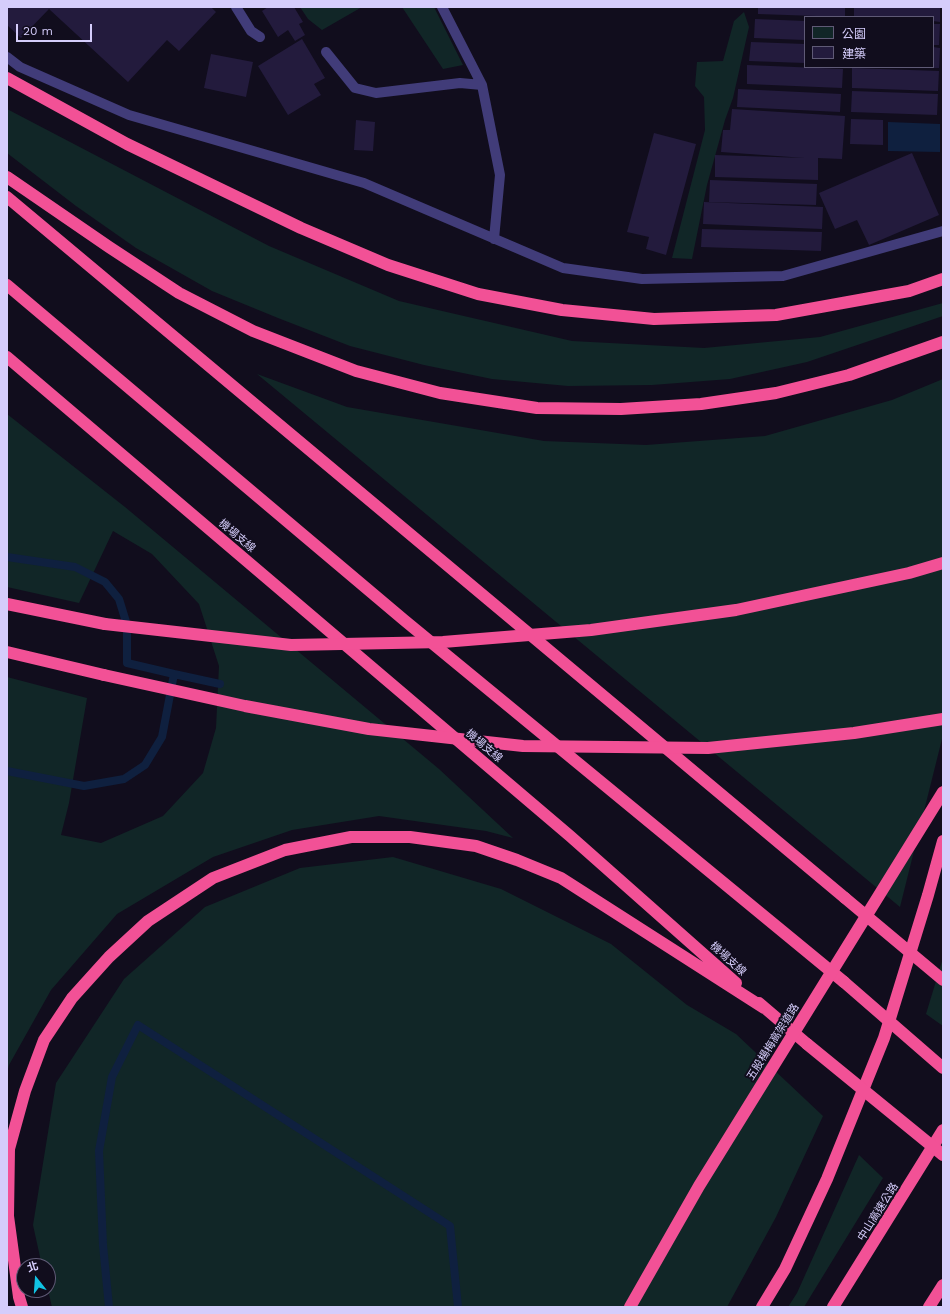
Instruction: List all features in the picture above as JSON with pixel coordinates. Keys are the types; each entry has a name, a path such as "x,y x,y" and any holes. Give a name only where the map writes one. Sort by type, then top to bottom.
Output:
{"highway":[{"path":"7,78 127,144 301,228 388,265 478,294 562,310 654,319 768,316 909,291 943,280"},
{"path":"7,177 179,293 253,331 356,371 440,393 537,408 621,410 701,404 776,393 849,375 943,342"},
{"path":"7,197 943,980"},
{"path":"7,285 410,625 844,982 943,1068"},
{"name":"機場支線","path":"7,357 564,831 764,1008 943,1155"},
{"path":"7,604 105,624 291,645 443,642 591,630 736,610 909,573 943,563"},
{"path":"7,652 245,706 369,729 523,746 708,748 854,733 943,719"},
{"name":"五股楊梅高架道路","path":"630,1307 699,1186 943,792"},
{"path":"22,1307 19,1297 8,1216 9,1149 25,1090 44,1040 72,998 109,957 148,921 213,878 285,850 351,837 410,837 476,846 517,860 561,878 764,1008"},
{"path":"762,1307 785,1269 828,1179 884,1038 943,841"},
{"name":"中山高速公路","path":"833,1307 943,1130"},
{"path":"928,1307 943,1285"}],"lane":[{"path":"236,7 251,31 260,37"},
{"path":"442,7 482,85 500,175 494,239"},
{"path":"326,52 355,88 376,93 460,83 482,85"},
{"path":"7,57 20,67 129,115 364,183 563,268 642,279 783,276 943,231"}],"green space":[{"path":"300,7 362,7 322,30 308,19"},
{"path":"402,7 434,7 463,65 443,69"},
{"path":"744,12 749,27 733,98 725,120 707,185 692,259 672,258 705,130 704,97 695,86 697,62 723,61 734,21"},
{"path":"7,109 269,246 399,301 572,341 704,348 820,337 943,303 943,316 807,362 730,379 652,385 568,386 492,379 424,365 350,346 278,318 212,291 136,248 76,206 7,153"},
{"path":"257,374 347,407 544,441 646,445 765,436 892,400 943,379 943,735 900,907"},
{"path":"7,414 125,507 439,769 513,838 486,831 379,816 292,830 213,857 117,914 51,990 9,1065 7,1073 7,677 87,698 69,803 61,835 101,843 163,816 203,773 216,728 219,666 199,604 152,554 113,531 79,603 7,587"},
{"path":"393,857 501,889 611,944 687,1005 736,1034 823,1116 776,1217 727,1307 52,1307 50,1298 56,1298 56,1258 40,1258 33,1225 56,1083 124,979 205,907 300,868"},
{"path":"943,958 943,1026 926,1014"},
{"path":"859,1155 883,1178 804,1307 788,1307 797,1293"}],"water":[{"path":"888,122 940,124 940,152 888,151"}],"building":[{"path":"7,7 211,7 216,12 179,51 167,40 128,82 49,9 21,38 7,25"},
{"path":"268,7 294,7 303,22 299,24 305,35 295,41 288,30 278,37 262,11"},
{"path":"758,7 845,7 845,16 758,14"},
{"path":"854,7 940,7 940,22 934,21 934,16 854,16"},
{"path":"755,19 804,21 804,40 754,38"},
{"path":"934,24 940,24 939,45 934,45"},
{"path":"302,39 325,78 314,84 321,95 288,115 258,66"},
{"path":"751,42 804,44 804,63 749,61"},
{"path":"934,47 940,48 939,68 934,68"},
{"path":"211,54 253,62 246,97 204,88"},
{"path":"747,65 843,69 842,88 747,84"},
{"path":"852,68 939,71 938,91 852,88"},
{"path":"738,89 841,94 840,112 737,107"},
{"path":"852,91 938,94 937,115 851,112"},
{"path":"732,109 845,116 842,159 818,158 818,180 715,177 715,155 805,158 721,152 723,130 730,130"},
{"path":"851,119 883,120 883,145 850,144"},
{"path":"356,120 375,122 373,151 354,150"},
{"path":"654,133 696,144 666,255 646,249 649,237 627,232"},
{"path":"912,153 939,215 869,245 857,220 835,229 819,193"},
{"path":"710,180 817,184 816,205 709,202"},
{"path":"704,202 823,207 822,229 703,224"},
{"path":"702,229 822,232 821,251 701,247"}],"waterway":[{"path":"7,557 75,567 105,582 119,599 127,625 127,663 174,674"},
{"path":"7,771 84,786 124,779 145,765 162,737 174,674 220,684"},
{"path":"109,1307 103,1245 99,1151 112,1077 138,1025 450,1226 458,1307"}]}
